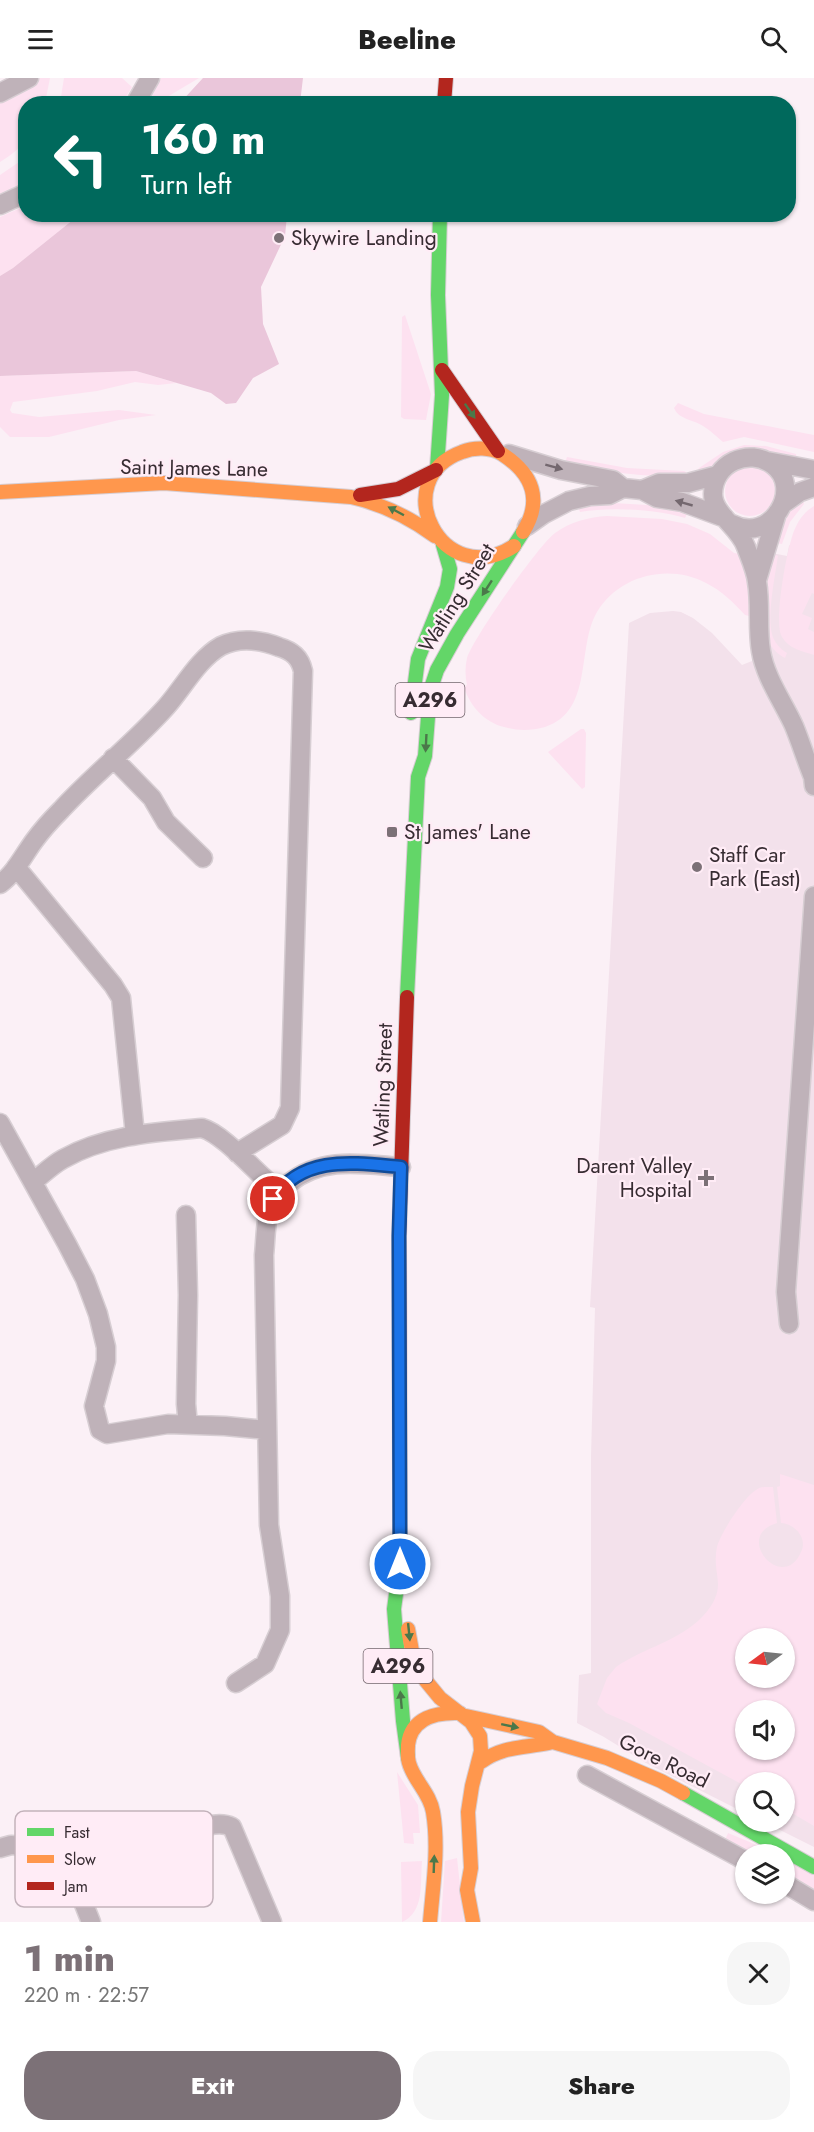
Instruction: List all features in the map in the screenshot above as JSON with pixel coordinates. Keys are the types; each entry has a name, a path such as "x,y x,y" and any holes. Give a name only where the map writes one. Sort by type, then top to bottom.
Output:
{"main road":[{"path":"445,96 446,78"},
{"path":"436,469 442,370 438,295 440,222"},
{"path":"442,370 498,451 527,474 535,503 527,526 514,546 496,556 479,558 459,554 439,540 425,511 424,502 428,483 436,469 455,453 472,448 498,451"},
{"name":"Saint James Lane","path":"351,497 398,489 436,469"},
{"name":"Saint James Lane","path":"0,492 164,483 351,497 371,500 397,510 439,540"},
{"name":"Watling Street","path":"411,732 412,700 418,659 447,587 450,569 439,540"},
{"name":"Watling Street","path":"417,777 425,756 431,692 436,672 460,629 514,546"},
{"name":"Watling Street","path":"411,755 417,777 399,1236 399,1574 394,1622 402,1721 408,1758 429,1797 432,1810 434,1862 430,1922"},
{"name":"Watling Street","path":"399,1574 414,1657 432,1690 463,1715"},
{"path":"408,1758 408,1738 415,1724 435,1714 463,1715 476,1728 480,1736 481,1762 472,1783 469,1800 471,1871 467,1885 473,1922"},
{"name":"Gore Road","path":"463,1715 539,1732 553,1742 607,1758 661,1781 814,1867"},
{"name":"Gore Road","path":"481,1762 491,1753 507,1747 535,1746 553,1742"},
{"path":"471,1871 480,1882 483,1893"}],"street":[{"path":"0,93 29,78"},
{"path":"140,96 150,78"},
{"path":"0,205 18,197"},
{"path":"498,451 561,470 613,480 623,488"},
{"path":"814,470 752,458 738,459 727,464 714,484 714,499 718,509 744,541 757,581 761,651 776,692 794,726 813,777 814,786"},
{"path":"757,581 785,490 781,474 773,465 765,461"},
{"path":"642,490 659,483 691,482 718,475"},
{"path":"527,526 569,501 590,496 609,495 623,488 642,490 657,498 682,502 745,529 753,529 770,521 780,508 800,492 814,487"},
{"path":"0,884 7,879 48,823 167,706 203,661 219,648 235,641 250,640 288,650 299,659 303,671 302,729 290,1108 282,1125 237,1153"},
{"path":"113,758 152,798 166,822 203,858"},
{"path":"16,867 113,985 121,998 135,1135"},
{"path":"789,1324 786,1292 814,896"},
{"path":"0,1123 85,1280 98,1314 106,1347 106,1360 94,1406 100,1430 107,1434 168,1424 267,1430"},
{"path":"33,1182 60,1161 108,1142 135,1135 202,1128 209,1130 279,1191"},
{"path":"236,1683 265,1664 280,1630 280,1596 269,1525 264,1255 266,1225 273,1199 279,1191 302,1174 327,1164 401,1167"},
{"path":"186,1215 188,1425"},
{"path":"587,1775 735,1854"},
{"path":"714,1842 728,1819"},
{"path":"213,1825 226,1824 232,1827 272,1922"},
{"path":"0,1848 15,1845"},
{"path":"795,1889 814,1900"},
{"path":"84,1907 90,1922"}],"shaded area":[{"path":"40,78 50,78 46,96 18,96 18,148 0,162 0,98"},
{"path":"64,78 122,78 132,87 126,96 61,96"},
{"path":"161,78 199,78 169,96 151,96"},
{"path":"203,78 303,78 301,96 186,96"},
{"path":"18,163 18,185 0,194 0,175"},
{"path":"18,209 18,222 70,222 0,276 0,217"},
{"path":"70,222 286,222 285,236 261,287 263,324 279,364 253,378 236,403 226,404 211,393 136,371 0,376 0,276"},
{"path":"405,315 431,394 426,420 401,417 402,317"},
{"path":"136,371 176,383 158,385 135,382 97,391 13,402 10,410 12,413 39,417 119,410 156,415 119,420 49,437 10,437 0,427 0,376"},
{"path":"678,403 704,414 814,435 814,452 744,437 723,442 703,426 679,415 674,408"},
{"path":"744,445 766,446 796,454 797,460 725,457 699,474 697,471 723,452"},
{"path":"567,457 627,468 684,471 687,477 641,475 595,469 565,463"},
{"path":"745,466 755,466 768,473 775,486 775,496 768,509 755,516 745,516 736,512 729,505 725,496 725,486 729,477 736,470"},
{"path":"802,498 804,504 790,522 782,544 776,543 789,512"},
{"path":"613,503 664,506 688,512 685,518 633,510 580,512 578,507"},
{"path":"814,506 814,594 812,593 802,614 812,618 808,629 814,632 814,655 796,649 785,641 780,629 779,617 782,585 791,540 799,520"},
{"name":"Darent Valley Hospital","path":"814,515 814,1847 784,1832 795,1832 795,1772 735,1772 735,1808 646,1763 577,1723 579,1675 591,1673 591,1456 595,1308 590,1307 629,623 650,613 681,612 712,633 742,665 752,661 750,596 746,569 772,553 787,556 789,546"},
{"path":"607,516 662,519 687,524 710,534 734,553 741,554 750,596 749,616 717,590 692,577 661,574 631,581 606,599 597,612 587,643 577,693 571,707 560,719 545,727 535,729 524,730 497,725 474,707 464,687 467,685 467,658 472,647 522,573 555,533 580,521"},
{"path":"772,553 778,556 772,596 771,626 776,642 787,653 785,658 770,645 766,633 764,611"},
{"path":"584,729 586,733 585,787 582,789 548,752"},
{"path":"780,1474 814,1485 814,1826 795,1815 795,1772 735,1772 735,1781 629,1723 606,1713 597,1704 607,1678 616,1667 684,1632 694,1625 711,1606 718,1589 716,1557 719,1541 739,1508 758,1489 773,1487 777,1523 764,1530 759,1539 760,1549 765,1558 774,1565 783,1567 793,1563 801,1552 803,1542 795,1529 781,1523 777,1487 780,1486"},
{"path":"397,1772 418,1805 420,1833 413,1833 414,1844 404,1843"},
{"path":"728,1833 754,1844 735,1844 735,1847 725,1840"},
{"path":"457,1858 464,1922 441,1922 445,1861"},
{"path":"422,1861 418,1904 415,1911 402,1922 401,1862"},
{"path":"795,1864 814,1875 814,1895 795,1883"}],"traffic: fast":[{"path":"437,468 442,395 438,295 440,222"},
{"path":"407,997 418,777 425,756 430,691 437,670 457,634 523,532"},
{"path":"411,713 418,659 447,587 450,569 443,545"},
{"path":"400,1486 400,1564 394,1609 408,1758"},
{"path":"683,1793 814,1867"}],"traffic: slow":[{"path":"514,546 488,557 464,555 445,544 432,527 426,506 428,485 439,466 462,452 477,449 498,452 513,462 528,479 532,488 533,509 523,532"},
{"path":"0,492 164,483 351,497 395,512 435,536"},
{"path":"408,1629 412,1651 426,1681 440,1698 471,1722 480,1736 481,1751 468,1812 471,1868 467,1890 473,1922"},
{"path":"430,1922 435,1867 435,1826 431,1805 409,1763 408,1745 414,1728 426,1718 434,1715 460,1713"},
{"path":"466,1716 539,1732 553,1742 607,1758 683,1793"},
{"path":"481,1762 505,1750 549,1743"}],"traffic: jam":[{"path":"445,96 446,78"},
{"path":"442,370 498,451"},
{"path":"360,495 398,489 436,470"},
{"path":"400,1486 399,1236 407,997"}],"place":[{"name":"Skywire Landing","path":"279,238"},
{"name":"St James' Lane","path":"392,832"},
{"name":"Staff Car Park (East)","path":"697,867"},
{"name":"Darent Valley Hospital","path":"706,1178"}],"route":[{"path":"273,1199 293,1179 327,1164 401,1167 399,1236 400,1564"}]}
